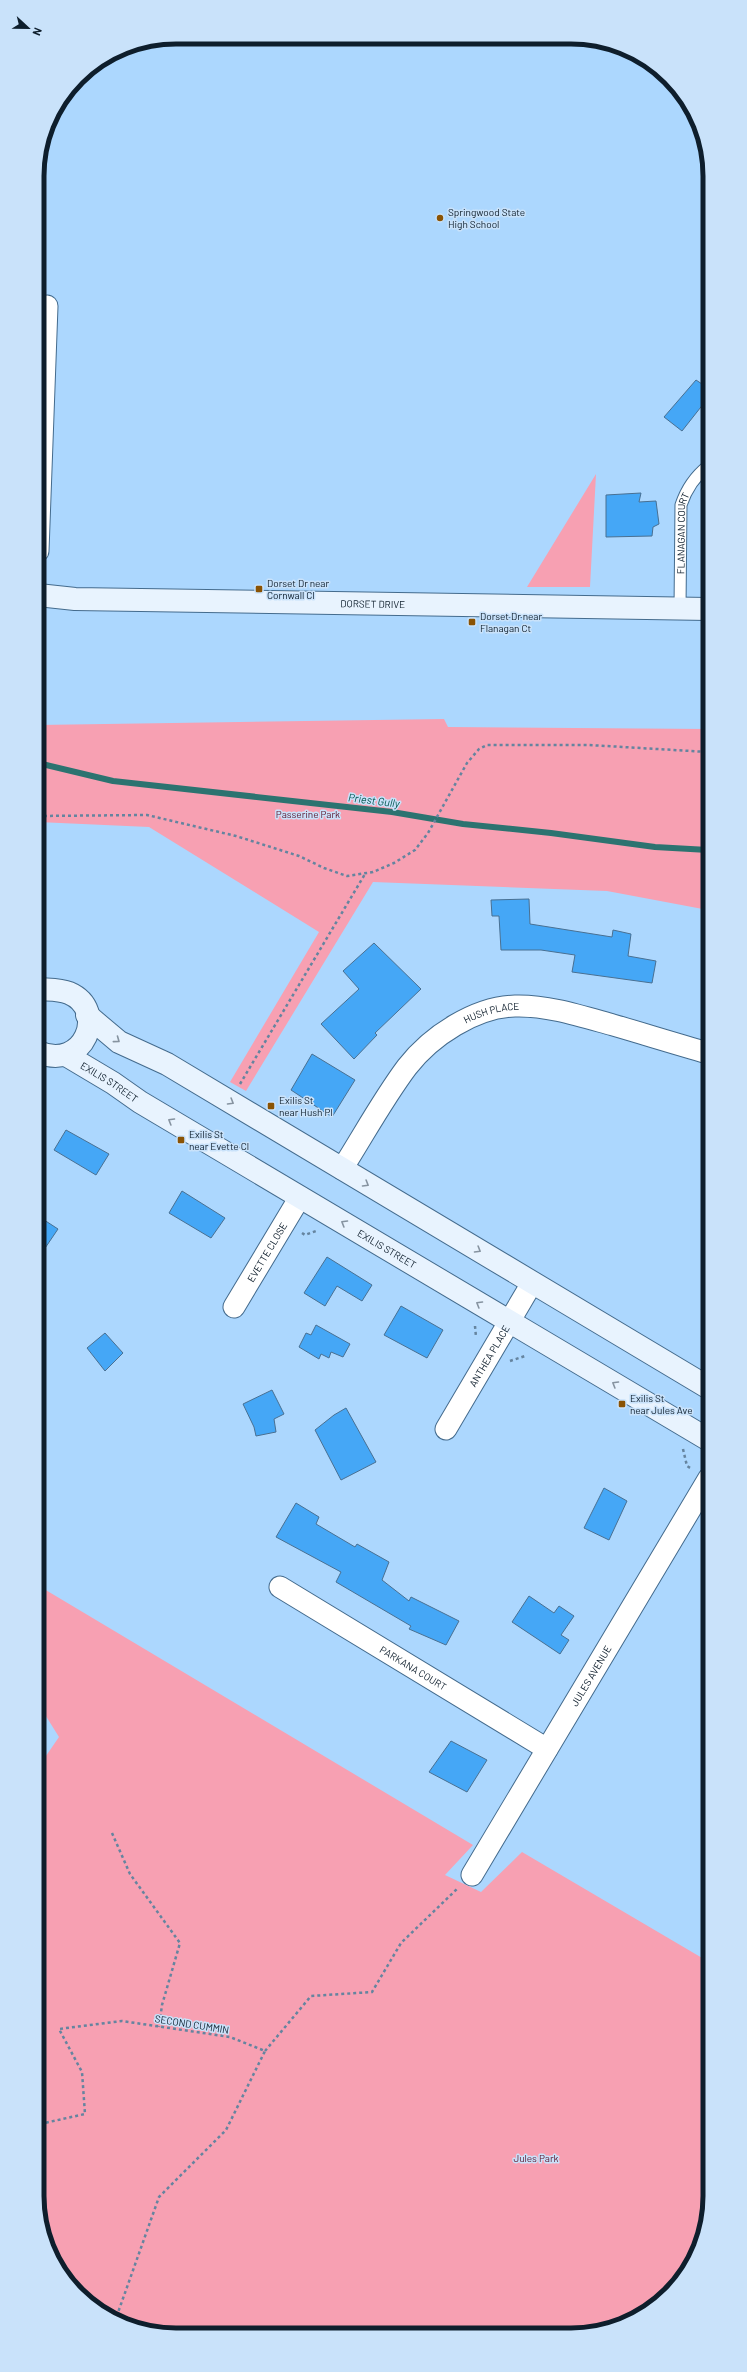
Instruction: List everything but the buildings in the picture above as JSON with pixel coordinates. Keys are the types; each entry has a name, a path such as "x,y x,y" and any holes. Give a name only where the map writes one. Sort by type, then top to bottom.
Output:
{"street":[{"path":"44,404 48,306"},
{"name":"DORSET DRIVE","path":"44,596 83,599 703,609"},
{"path":"44,992 60,991 78,999 88,1014 118,1042 167,1064 703,1384"},
{"name":"HUSH PLACE","path":"342,1169 407,1068 421,1052 463,1021 487,1012 514,1006 543,1007 575,1014 703,1052"},
{"name":"EXILIS STREET","path":"44,1054 57,1057 66,1055 82,1043 87,1034 88,1014"},
{"name":"EXILIS STREET","path":"66,1055 113,1083 140,1102 703,1436"},
{"name":"EVETTE CLOSE","path":"234,1307 300,1197"},
{"name":"ANTHEA PLACE","path":"446,1429 532,1283"},
{"name":"JULES AVENUE","path":"472,1874 703,1488"},
{"name":"PARKANA COURT","path":"280,1587 547,1749"}],"lane":[{"name":"FLANAGAN COURT","path":"680,608 680,505 698,473 703,470"}],"path":[{"path":"44,816 155,816 236,836 299,856 324,868 347,876 365,873 394,863 415,850 428,833 437,814 467,763 480,749 487,745 589,745 703,752"},
{"path":"229,1101 365,873"},
{"path":"112,1833 130,1874 180,1943 162,2005 159,2027"},
{"path":"118,2314 158,2197 226,2130 265,2051 311,1996 372,1992 401,1943 472,1874"},
{"name":"SECOND CUMMIN","path":"44,2123 85,2114 82,2072 59,2029 122,2021 230,2037 265,2051"}],"green space":[{"path":"596,474 590,587 527,587"},
{"name":"Passerine Park","path":"444,719 448,727 703,729 703,909 607,891 373,882 246,1091 230,1082 319,932 149,827 44,822 44,725"},
{"name":"Jules Park","path":"44,1589 473,1845 445,1875 481,1892 522,1852 703,1958 703,2205 693,2247 681,2269 670,2283 651,2301 622,2318 605,2324 580,2328 167,2328 133,2321 96,2301 71,2276 62,2262 51,2239 45,2213 44,1759 59,1737 44,1713"}],"waterway":[{"name":"Priest Gully","path":"44,764 113,781 392,812 463,824 551,833 655,847 703,850"}],"place":[{"name":"Springwood State High School","path":"440,218"},
{"name":"Dorset Dr near Cornwall Cl","path":"259,589"},
{"name":"Dorset Dr near Flanagan Ct","path":"472,622"},
{"name":"Exilis St near Hush Pl","path":"271,1106"},
{"name":"Exilis St near Evette Cl","path":"181,1140"},
{"name":"Exilis St near Jules Ave","path":"622,1404"}]}
